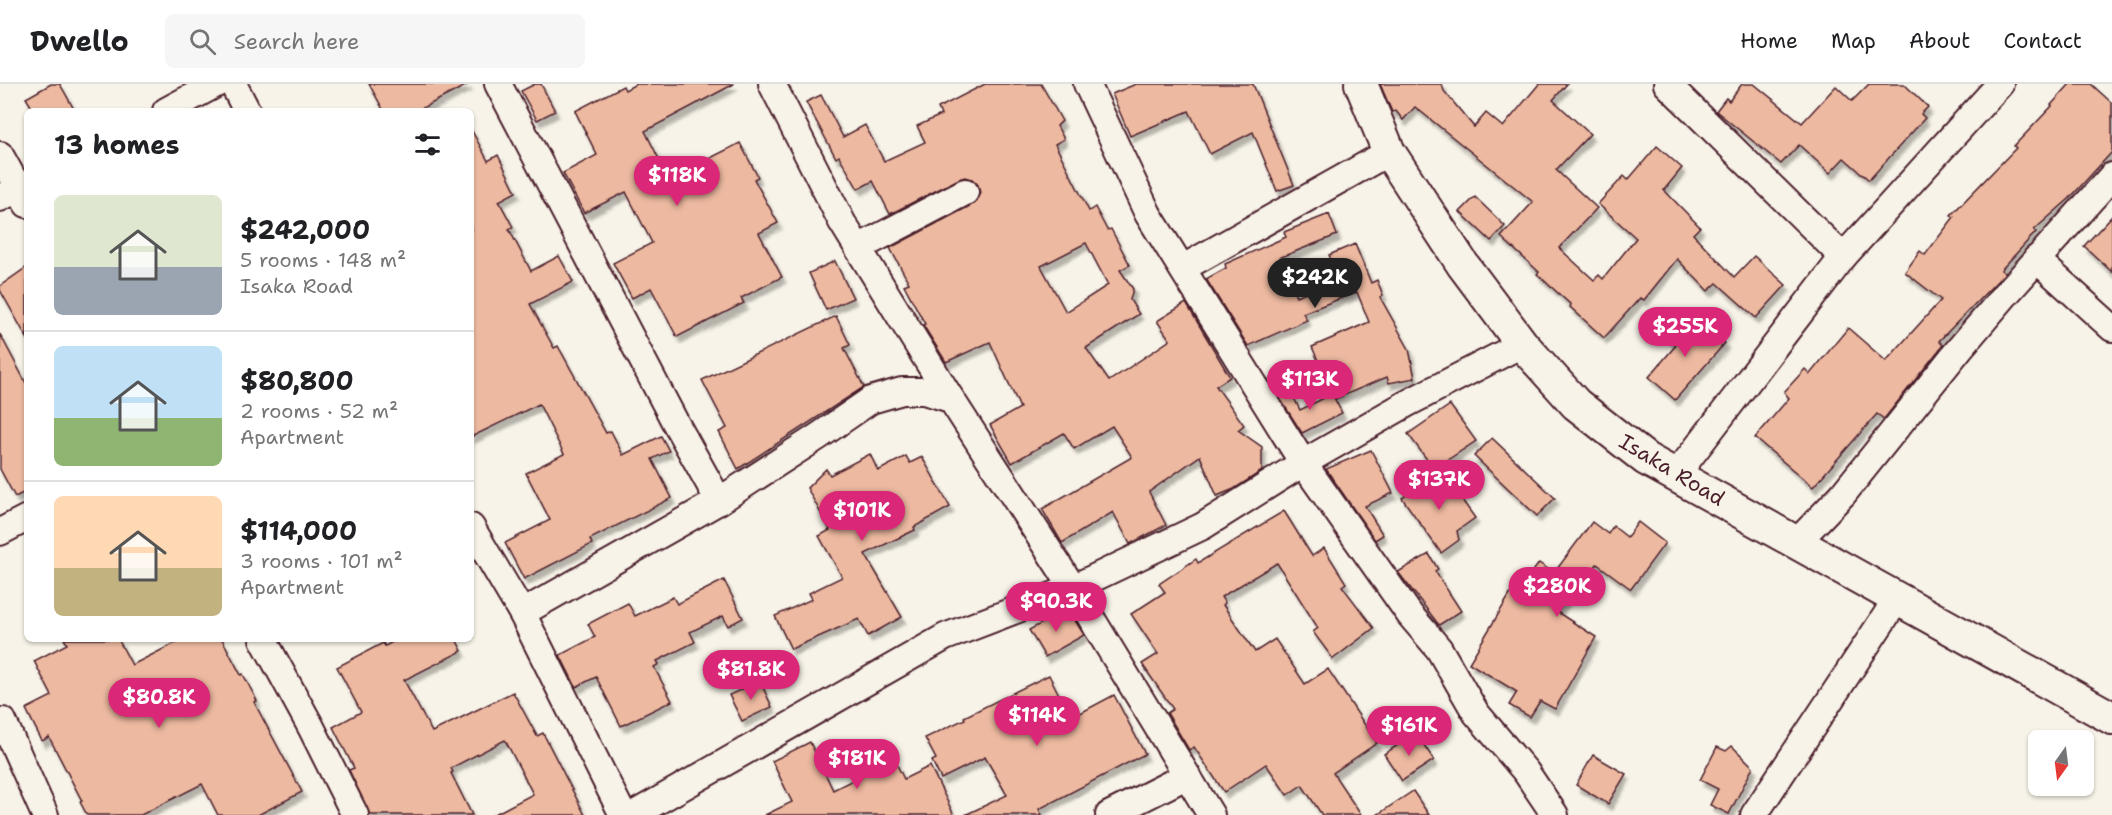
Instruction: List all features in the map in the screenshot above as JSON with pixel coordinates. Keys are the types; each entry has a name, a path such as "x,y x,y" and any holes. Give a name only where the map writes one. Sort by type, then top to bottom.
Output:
{"street":[{"path":"172,108 216,84"},
{"path":"233,84 245,108"},
{"path":"498,84 675,422 719,501"},
{"path":"1087,84 1148,214 1303,463 1410,615 1439,649 1476,713 1526,772 1555,815"},
{"name":"Isaka Road","path":"1361,84 1389,152 1463,265 1522,344 1576,404 1646,459 2112,718"},
{"path":"1676,475 1842,257 2000,84"},
{"path":"778,85 843,222 858,248 951,399 1073,588 1211,815"},
{"path":"1673,86 1842,257"},
{"path":"1183,268 1389,152"},
{"path":"0,155 18,194"},
{"path":"1796,543 1843,494 1960,348 2112,177"},
{"path":"858,248 964,192"},
{"path":"2037,259 2112,328"},
{"path":"633,815 945,637 1073,588 1203,526 1303,463 1406,404 1522,344"},
{"path":"522,613 719,501 871,400 902,391 924,391 951,399"},
{"path":"0,532 24,520"},
{"path":"474,532 522,613 623,815"},
{"path":"1754,815 1898,599"},
{"path":"265,642 356,815"},
{"path":"3,721 45,815"},
{"path":"1109,815 1186,776"}],"building":[{"path":"51,84 60,84 73,108 32,108 26,98"},
{"path":"369,84 469,84 423,108 382,108"},
{"path":"535,84 541,84 555,111 537,120 521,91"},
{"path":"636,84 734,84 645,131 669,179 740,143 758,177 754,179 778,223 759,233 782,277 741,298 744,303 677,337 651,288 632,298 613,263 652,243 626,192 584,213 563,173 597,155 575,111 623,86 625,90"},
{"path":"985,84 1041,84 1062,121 1057,126 1064,139 1055,144 1089,211 1095,207 1107,230 1111,229 1130,265 1120,270 1133,289 1130,300 1139,314 1086,348 1109,381 1170,340 1157,321 1186,303 1230,377 1216,386 1244,425 1238,430 1262,447 1262,471 1234,489 1217,496 1200,456 1149,492 1166,525 1130,544 1113,512 1062,543 1042,509 1132,457 1112,426 1074,449 1064,433 1012,463 990,425 1020,408 990,342 946,362 923,325 925,324 904,285 909,283 890,248 972,205 980,193 978,185 972,179 965,177 890,214 873,181 858,189 839,156 836,158 806,102 821,95 843,137 865,125 884,161 925,142 917,126 941,115 938,108","holes":["1086,243 1108,285 1066,312 1041,266"]},
{"path":"1136,84 1253,84 1294,185 1277,191 1253,132 1210,154 1189,111 1130,136 1112,94"},
{"path":"1380,84 1442,84 1444,91 1474,127 1486,113 1503,127 1539,84 1567,84 1553,100 1590,134 1556,170 1597,208 1559,248 1594,280 1599,275 1603,279 1636,238 1598,204 1624,176 1628,180 1657,146 1682,168 1664,190 1700,227 1693,234 1734,277 1754,256 1786,285 1756,318 1717,283 1708,291 1677,259 1644,300 1640,298 1604,338 1501,237 1533,202 1415,107 1403,120 1396,111 1392,112"},
{"path":"1742,84 1754,84 1802,123 1836,86 1852,101 1869,84 1904,84 1928,107 1921,114 1925,118 1869,180 1844,158 1830,173 1799,145 1781,164 1716,111 1726,98 1729,101"},
{"path":"2070,84 2091,84 2112,103 2112,152 2069,199 2034,230 2036,232 2001,270 2005,273 1939,341 1943,345 1884,419 1877,414 1813,487 1755,438 1789,398 1784,392 1805,369 1810,374 1848,328 1886,361 1941,300 1905,272 1920,251 1925,255 1954,217 1951,215 2016,148 2014,146"},
{"path":"474,135 488,161 498,155 516,192 499,201 513,227 509,229 531,271 559,256 573,282 530,304 554,348 558,346 606,433 611,431 623,455 661,436 669,451 652,459 672,498 590,539 592,544 524,579 505,543 550,520 526,473 564,454 539,404 474,436"},
{"path":"1475,197 1505,226 1491,241 1460,212"},
{"path":"1329,214 1337,235 1279,258 1296,296 1339,279 1329,255 1355,244 1371,283 1377,280 1383,295 1380,297 1409,349 1415,378 1389,383 1387,377 1335,399 1312,347 1369,322 1357,292 1303,313 1307,320 1248,346 1206,279 1226,268 1225,264 1286,237 1284,232"},
{"path":"2112,216 2112,272 2084,246"},
{"path":"835,261 853,298 826,310 809,273"},
{"path":"24,269 24,333 0,290 0,286"},
{"path":"836,316 850,345 844,348 864,387 738,469 719,432 727,428 702,380"},
{"path":"1681,318 1703,337 1710,330 1725,343 1675,400 1649,377 1676,345 1665,336"},
{"path":"0,334 24,379 24,492 15,497 0,469"},
{"path":"1289,388 1300,410 1332,394 1342,413 1302,433 1277,394"},
{"path":"1450,405 1476,441 1434,469 1408,434"},
{"path":"1492,438 1555,498 1537,516 1474,456"},
{"path":"1371,450 1393,493 1365,506 1383,535 1375,540 1326,469"},
{"path":"870,454 878,471 906,456 910,463 922,457 950,507 914,527 915,530 865,554 902,617 868,636 859,619 791,649 775,616 812,599 809,593 842,577 819,536 830,530 807,488 826,469 830,475"},
{"path":"1441,471 1475,518 1457,531 1459,540 1441,553 1402,498"},
{"path":"1284,511 1312,556 1324,548 1346,583 1342,586 1374,628 1333,659 1313,632 1318,628 1277,563 1221,597 1225,603 1223,605 1255,652 1275,639 1305,684 1328,669 1377,743 1333,773 1361,815 1322,815 1302,785 1287,795 1266,764 1224,792 1194,747 1189,750 1167,713 1173,709 1142,664 1158,654 1131,614 1165,592 1159,584 1196,559 1198,563"},
{"path":"1592,522 1608,534 1613,526 1627,537 1638,522 1665,543 1631,589 1597,564 1588,577 1584,574 1557,612 1596,637 1555,709 1540,701 1530,717 1509,705 1517,692 1469,663 1515,586 1520,589 1539,563 1554,573"},
{"path":"1429,554 1438,569 1435,571 1461,611 1439,625 1398,572"},
{"path":"724,580 743,618 728,626 723,616 690,632 695,642 657,661 659,664 654,667 672,701 621,726 596,677 576,687 560,655 595,637 588,624 628,603 635,616 673,597 677,604"},
{"path":"1068,609 1084,635 1045,657 1029,630"},
{"path":"66,642 120,642 132,665 177,642 224,642 241,675 243,674 257,701 254,702 302,792 258,815 218,815 202,784 141,815 87,815 49,737 42,741 26,709 52,696 34,661 67,644"},
{"path":"392,642 458,642 462,651 404,680 432,732 513,692 537,736 543,733 585,815 493,815 533,794 505,740 451,768 453,772 451,773 472,815 370,815 349,770 354,768 333,727 361,712 337,667 383,643 385,646"},
{"path":"1049,675 1071,718 1114,695 1145,754 1039,809 1042,815 965,815 1007,795 985,757 941,779 932,761 936,759 925,738"},
{"path":"760,681 772,707 742,721 729,695"},
{"path":"1416,733 1434,760 1402,781 1384,754"},
{"path":"810,742 833,790 894,759 904,779 930,766 954,815 765,815 792,802 772,761"},
{"path":"1732,746 1753,767 1729,814 1710,805 1718,789 1700,780 1717,747 1726,751"},
{"path":"1593,755 1626,774 1608,804 1576,785"},
{"path":"1413,791 1429,815 1377,815"}]}
